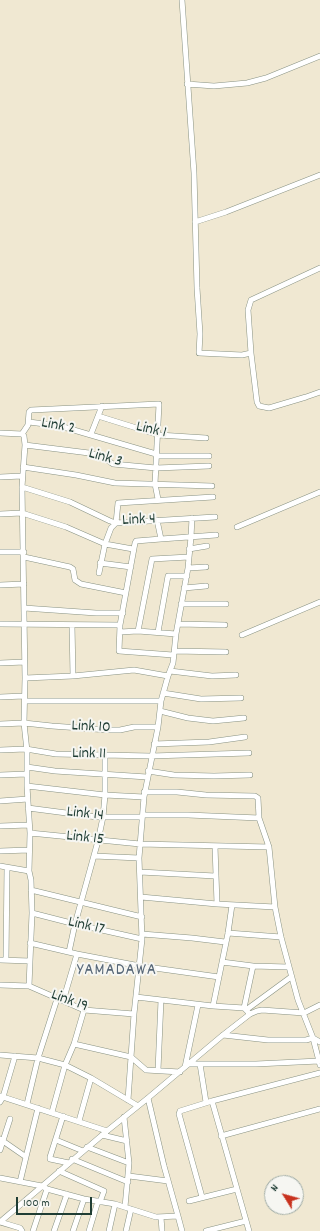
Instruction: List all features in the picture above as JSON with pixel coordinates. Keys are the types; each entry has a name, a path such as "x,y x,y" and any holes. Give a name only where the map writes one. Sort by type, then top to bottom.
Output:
{"street":[{"path":"182,0 194,173 200,334 199,353 242,355 251,353"},
{"path":"187,84 214,86 248,82 266,78 320,56"},
{"path":"195,222 226,212 320,175"},
{"path":"320,268 255,297 251,300 248,310 251,353 257,402 259,406 269,408 320,392"},
{"path":"22,434 29,422 29,412 31,410 160,404 155,484 158,499"},
{"path":"91,434 102,406"},
{"name":"Link 1","path":"98,416 159,435 206,438"},
{"name":"Link 2","path":"29,422 60,426 91,434 156,455 209,456"},
{"path":"0,433 22,434"},
{"path":"0,985 29,986 32,913 31,880 29,871 30,833 24,723 25,662 22,476 25,445 24,436 22,434"},
{"name":"Link 3","path":"25,445 89,453 103,457 113,464 156,468 209,466"},
{"path":"23,467 76,475 114,483 212,486"},
{"path":"0,477 22,476"},
{"name":"Link 4","path":"22,487 70,502 110,521 116,522 215,517"},
{"path":"237,527 320,492"},
{"path":"98,573 105,544 111,528 116,522 118,503 158,499 212,497"},
{"path":"0,514 22,513 66,526 105,544 134,549"},
{"path":"128,1100 130,1057 142,936 139,858 144,794 158,727 161,701 173,662 176,634 187,576 192,518"},
{"path":"157,520 161,539"},
{"path":"216,535 136,541 120,625 119,652 226,652"},
{"path":"189,549 207,546"},
{"path":"0,552 24,554 70,567 73,570 75,580 81,584 126,593"},
{"path":"138,631 152,559 189,557"},
{"path":"100,563 131,567"},
{"path":"188,568 206,567"},
{"path":"158,632 168,576 187,576"},
{"path":"0,585 24,584"},
{"path":"184,588 206,586"},
{"path":"242,635 320,602"},
{"path":"181,604 226,604"},
{"path":"24,608 96,613 122,613"},
{"path":"0,624 120,625"},
{"path":"24,624 120,625"},
{"path":"178,624 225,625"},
{"path":"72,625 73,676"},
{"path":"120,632 138,631 176,634"},
{"path":"0,663 25,662"},
{"path":"25,678 73,676 134,670 169,674 212,676 236,675"},
{"path":"163,693 201,699 241,698"},
{"path":"0,697 25,699 161,701"},
{"path":"160,712 212,721 244,718"},
{"name":"Link 10","path":"0,724 24,723 108,730 120,730 134,727 158,727"},
{"path":"154,744 209,742 244,737"},
{"name":"Link 11","path":"0,750 26,749 56,754 151,756 249,753"},
{"path":"69,952 103,817 105,795 105,755"},
{"path":"27,767 56,771 105,773 214,776 250,775"},
{"path":"0,775 27,774"},
{"path":"27,786 105,795 177,792 206,795 255,796 258,798 259,818 269,847 275,907 281,937 291,977 298,1000 313,1038 319,1063 200,1064 187,1066"},
{"path":"0,800 28,799"},
{"name":"Link 14","path":"28,808 103,817 188,814 259,818"},
{"path":"0,826 29,825"},
{"name":"Link 15","path":"30,833 140,844 269,847"},
{"path":"215,846 216,904"},
{"path":"0,851 29,850"},
{"path":"94,856 139,858"},
{"path":"0,866 29,871"},
{"path":"8,868 3,960 30,961"},
{"path":"140,872 216,876"},
{"path":"31,890 142,917"},
{"path":"140,897 216,904 275,907"},
{"path":"213,1006 228,933 232,905"},
{"name":"Link 17","path":"32,913 75,924 142,936 192,938 225,942"},
{"path":"228,933 281,937"},
{"path":"30,943 140,966 219,977"},
{"path":"63,1001 77,954"},
{"path":"222,962 253,966 288,966"},
{"path":"247,1010 253,966"},
{"path":"22,1231 20,1228 0,1222 3,1217 44,1187 70,1161 187,1066 223,1035 247,1010 291,977"},
{"name":"Link 19","path":"29,986 84,1010 134,1014"},
{"path":"136,997 257,1011 262,1010 304,1013 320,1005"},
{"path":"26,1104 38,1058 57,999"},
{"path":"158,1070 161,1000"},
{"path":"187,1066 198,1004"},
{"path":"52,1112 65,1065 74,1044 84,1010"},
{"path":"223,1035 268,1040 306,1040 313,1038 320,1042"},
{"path":"74,1044 130,1057 146,1070 180,1072"},
{"path":"0,1054 38,1058 65,1065 91,1078 138,1106"},
{"path":"0,1102 15,1056"},
{"path":"200,1064 209,1102 221,1136 249,1231"},
{"path":"202,1197 179,1112 209,1102 320,1073"},
{"path":"79,1121 91,1078"},
{"path":"1,1096 106,1131"},
{"path":"148,1098 182,1231"},
{"path":"20,1182 38,1108"},
{"path":"221,1136 320,1109"},
{"path":"63,1116 50,1159 70,1161 128,1182"},
{"path":"124,1117 129,1163 125,1207"},
{"path":"0,1150 1,1140 10,1120"},
{"path":"102,1135 127,1141"},
{"path":"1,1140 26,1157"},
{"path":"56,1140 129,1163"},
{"path":"59,1171 104,1191 90,1231"},
{"path":"129,1176 168,1181"},
{"path":"0,1178 44,1187 84,1199 115,1204 147,1215 161,1217 178,1216"},
{"path":"33,1231 44,1187"},
{"path":"189,1200 237,1189"},
{"path":"54,1231 67,1194"},
{"path":"73,1231 84,1199"},
{"path":"109,1231 115,1204"},
{"path":"126,1231 131,1209"},
{"path":"161,1217 162,1231"},
{"path":"210,1230 246,1221"}],"district":[{"name":"YAMADAWA","path":"117,972"}]}
